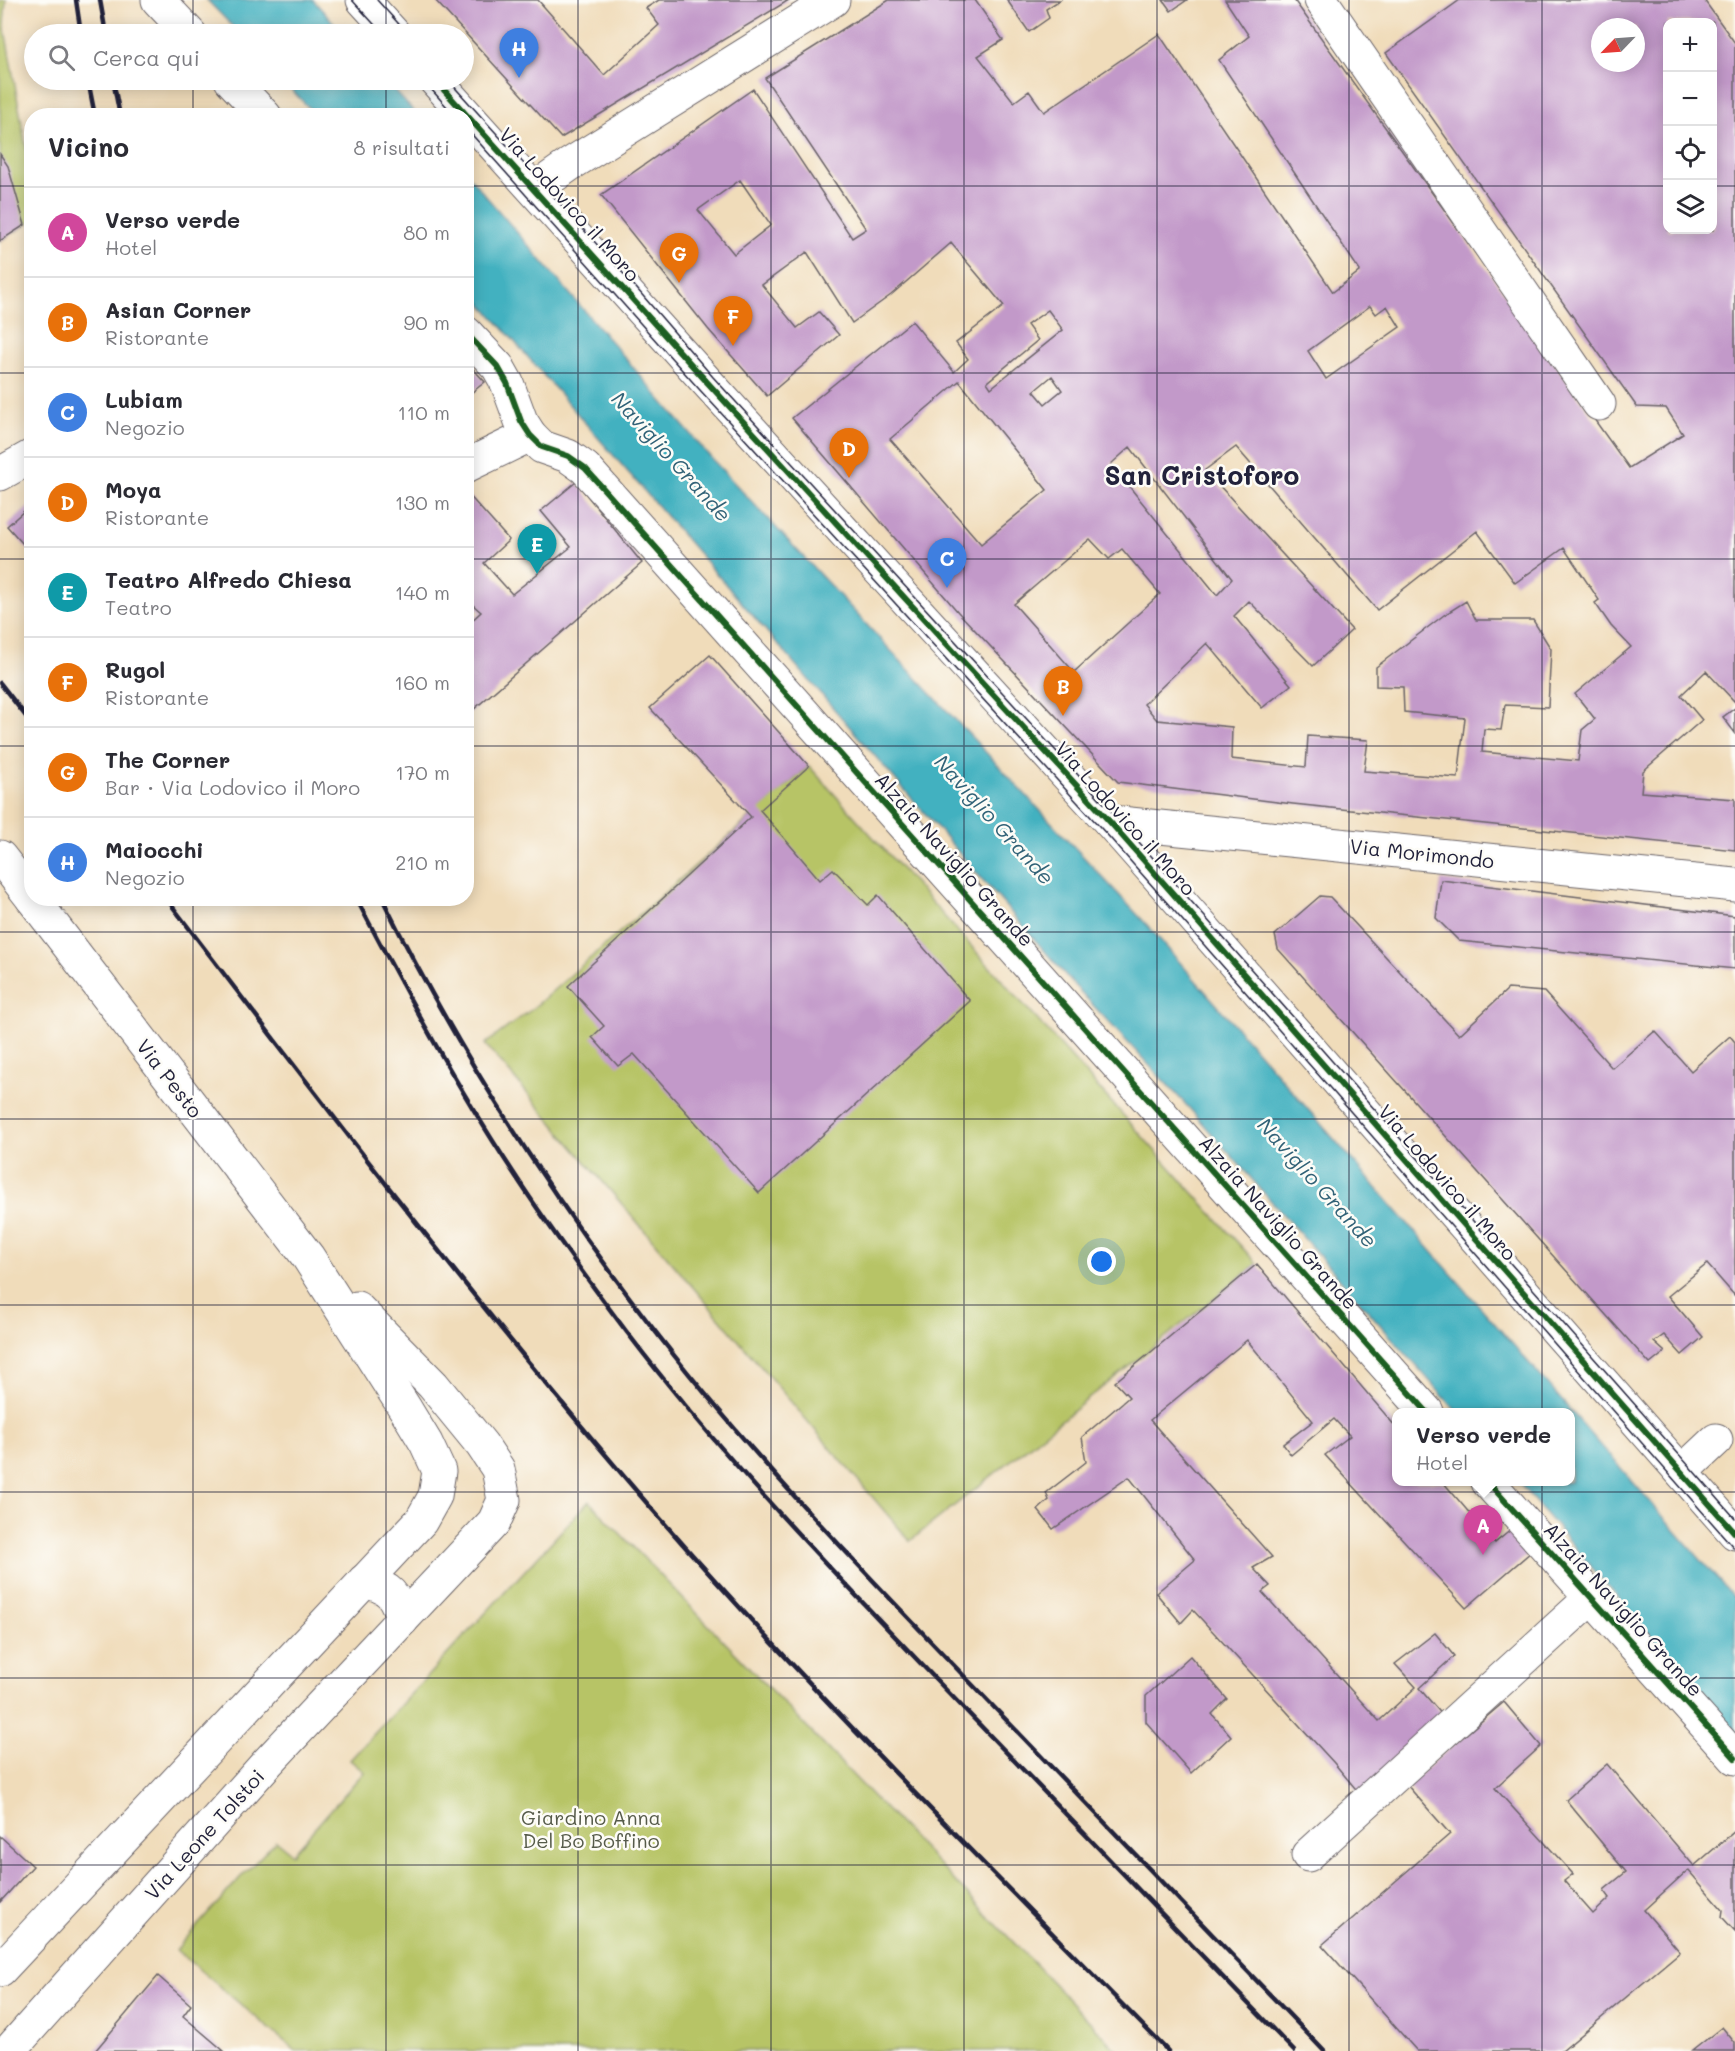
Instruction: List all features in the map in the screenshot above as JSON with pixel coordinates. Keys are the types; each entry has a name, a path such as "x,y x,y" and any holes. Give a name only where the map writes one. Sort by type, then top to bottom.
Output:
{"street":[{"path":"158,0 181,24"},
{"path":"363,0 385,24"},
{"path":"535,189 569,165 833,0"},
{"path":"1321,0 1599,404"},
{"path":"240,90 257,108"},
{"name":"Via Lodovico il Moro","path":"444,90 461,108"},
{"name":"Via Lodovico il Moro","path":"474,123 707,382 1110,822 1735,1533"},
{"name":"Alzaia Naviglio Grande","path":"474,342 498,367 507,383 521,421 530,435 542,447 568,456 585,468 1423,1408"},
{"path":"474,462 530,435"},
{"path":"0,474 24,460"},
{"name":"Via Morimondo","path":"1110,822 1735,885"},
{"name":"Via Pesto","path":"0,857 24,888"},
{"name":"Via Pesto","path":"38,906 308,1257 426,1443 439,1471 435,1496 421,1521 364,1581"},
{"name":"Via Pesto","path":"308,1257 433,1385 482,1445 498,1469 504,1500"},
{"path":"1682,1472 1716,1440"},
{"name":"Alzaia Naviglio Grande","path":"1492,1486 1735,1758"},
{"name":"Via Leone Tolstoi","path":"18,2048 268,1762 494,1522 504,1500"},
{"path":"0,1970 364,1581 381,1585 391,1593 399,1605 402,1620"},
{"path":"1308,1854 1592,1598"}],"green space":[{"path":"0,0 6,0 4,24 24,136 24,226 0,241"},
{"path":"809,766 1257,1264 910,1541 485,1044 531,1010"},
{"name":"Giardino Anna Del Bo Boffino","path":"589,1501 1118,2051 296,2051 176,1950 276,1841 292,1854 364,1772 350,1760"}],"water":[{"path":"207,0 313,0 335,24 230,24"},
{"path":"292,90 394,90 411,108 309,108"},
{"name":"Naviglio Grande","path":"474,182 711,458 1149,927 1568,1408 1453,1408 1191,1110 1075,986 474,295"},
{"path":"1575,1416 1735,1599 1735,1734 1521,1486 1575,1486"}],"building":[{"path":"435,0 538,0 604,75 659,25 646,8 659,0 789,0 561,138 474,43 474,24 457,24"},
{"path":"889,0 975,0 1003,40 978,56 1014,102 1029,91 1044,112 1159,34 1333,292 1360,271 1219,60 1249,36 1225,0 1294,0 1629,468 1683,434 1666,408 1637,407 1386,53 1460,0 1704,0 1717,18 1663,18 1663,234 1717,234 1717,18 1735,43 1735,702 1706,671 1681,695 1702,720 1643,771 1641,792 1735,799 1735,850 1293,804 1118,782 958,612 792,418 912,321 954,372 968,359 956,343 1004,306 951,243 891,295 852,323 807,252 762,285 797,328 819,312 839,335 767,396 708,329 601,195 753,89 852,238 866,229 765,78","holes":["740,180 771,225 734,254 698,210","1370,306 1376,314 1387,306 1400,327 1326,379 1308,351","1048,310 1063,330 991,388 987,382 1038,340 1027,325","1052,376 1062,390 1045,404 1034,391","959,381 1047,490 981,544 890,439","1130,447 1232,579 1217,595 1111,464","1236,447 1377,610 1477,531 1515,583 1564,548 1599,600 1595,603 1611,626 1631,647 1575,694 1595,719 1582,730 1578,761 1482,752 1484,729 1501,730 1505,705 1548,707 1551,649 1533,620 1476,620 1466,601 1444,615 1376,667 1376,686 1403,687 1404,712 1465,718 1458,778 1364,771 1368,740 1308,736 1306,767 1231,759 1232,727 1157,720 1144,704 1207,643 1262,708 1291,685 1234,616 1249,601 1313,666 1352,630 1205,470","1090,539 1109,559 1122,549 1160,594 1074,672 1014,604"]},
{"path":"1007,0 1060,0 1046,9 1049,18 1029,32"},
{"path":"1163,0 1187,0 1171,11"},
{"path":"0,154 8,166 24,226 0,241"},
{"path":"474,370 485,382 474,391"},
{"path":"576,482 642,563 474,709 474,619 481,612 474,606 474,501 509,540 484,563 512,594 571,547 541,511"},
{"path":"24,511 24,545 7,526"},
{"path":"710,655 809,766 760,810 820,880 833,869 868,905 878,895 970,1001 759,1193 634,1054 618,1066 592,1037 604,1026 568,986 751,817 650,708"},
{"path":"1735,708 1735,733 1723,717"},
{"path":"1441,880 1735,916 1735,969 1459,941 1436,918"},
{"path":"1320,896 1330,897 1459,1035 1508,989 1544,992 1612,1068 1655,1031 1691,1071 1730,1036 1735,1042 1735,1296 1707,1264 1668,1296 1703,1337 1682,1355 1664,1335 1654,1342 1665,1352 1650,1364 1278,949 1275,935"},
{"path":"1257,1264 1392,1422 1392,1486 1446,1486 1495,1543 1518,1524 1538,1546 1466,1608 1325,1455 1350,1436 1334,1419 1291,1455 1283,1444 1313,1421 1247,1340 1150,1420 1272,1557 1253,1568 1270,1586 1262,1592 1379,1721 1416,1687 1395,1664 1435,1633 1454,1656 1419,1688 1445,1718 1360,1794 1193,1610 1181,1623 1156,1593 1195,1560 1129,1477 1053,1529 1038,1510 1049,1500 1046,1493 1086,1462 1082,1437 1129,1397 1115,1382"},
{"path":"1190,1656 1227,1699 1212,1714 1231,1736 1191,1773 1146,1722 1146,1696"},
{"path":"1504,1702 1541,1746 1495,1788 1573,1874 1564,1881 1593,1914 1610,1898 1604,1890 1626,1872 1566,1800 1607,1764 1694,1866 1735,1831 1735,1931 1722,1917 1723,1910 1688,1870 1644,1910 1680,1952 1562,2051 1417,2051 1322,1945 1450,1834 1407,1785"},
{"path":"0,1836 33,1866 0,1902"},
{"path":"158,1976 191,2005 183,2016 224,2051 95,2051"},
{"path":"1722,2027 1735,2043 1735,2051 1692,2051"}],"tram line":[{"path":"352,0 374,24"},
{"path":"377,0 399,24"},
{"path":"432,90 448,108"},
{"path":"457,90 473,108"},
{"path":"474,109 631,282 713,377 1123,824 1735,1518"},
{"path":"474,137 699,389 1111,839 1735,1549"}],"railway":[{"path":"76,0 80,24"},
{"path":"100,0 104,24"},
{"path":"90,90 93,108"},
{"path":"115,90 118,108"},
{"path":"0,683 24,714"},
{"path":"172,906 457,1274 639,1494 702,1566 833,1707 1168,2051"},
{"path":"360,906 431,1037 492,1139 568,1252 663,1379 742,1472 824,1562 1294,2051"},
{"path":"386,906 440,1008 537,1167 645,1318 720,1412 923,1634 1324,2051"}],"cycle path":[{"path":"444,90 460,108"},
{"path":"474,123 707,382 1110,822 1735,1533"},
{"path":"474,342 498,367 507,383 521,421 530,435 542,447 568,456 585,468 1423,1408"},
{"path":"1492,1486 1735,1758"}],"place":[{"name":"Maiocchi","path":"519,78"},
{"name":"The Corner","path":"679,283"},
{"name":"Rugol","path":"733,346"},
{"name":"Moya","path":"849,478"},
{"name":"Teatro Alfredo Chiesa","path":"537,574"},
{"name":"Lubiam","path":"947,588"},
{"name":"Asian Corner","path":"1063,716"},
{"name":"Verso verde","path":"1483,1555"}],"district":[{"name":"San Cristoforo","path":"1202,475"}]}
